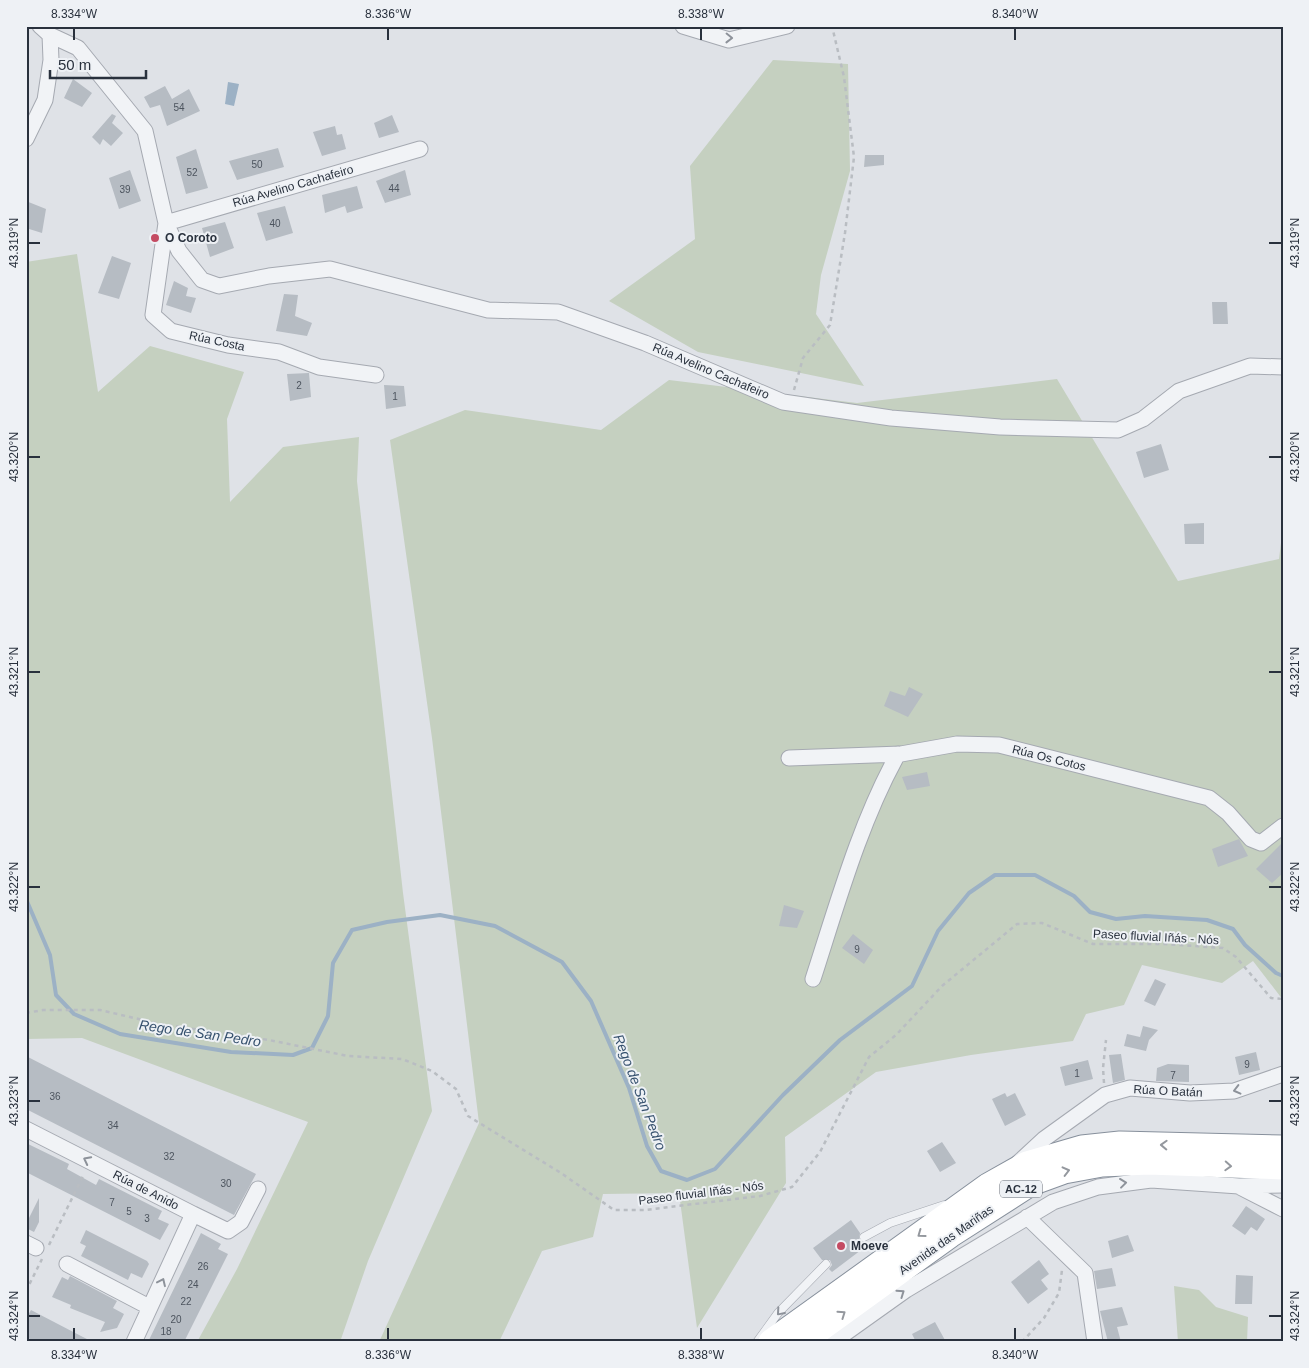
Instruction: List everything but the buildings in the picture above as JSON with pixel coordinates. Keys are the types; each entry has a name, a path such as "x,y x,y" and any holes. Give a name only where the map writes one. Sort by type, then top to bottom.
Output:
{"highway":[{"name":"Avenida das Mariñas","path":"771,1342 975,1196 1006,1175 1027,1164 1082,1148 1154,1144 1283,1148"},
{"name":"Avenida das Mariñas","path":"802,1342 950,1235 1031,1183 1064,1171 1102,1164 1149,1162 1283,1168"}],"street":[{"path":"682,26 729,40 787,26"},
{"path":"26,140 45,100 51,60 45,31"},
{"name":"Rúa Avelino Cachafeiro","path":"45,31 78,48 145,130 166,224 179,251 202,280 219,286 269,276 330,269 488,310 558,312 645,343 783,402 891,418 1000,426 1118,430 1143,419 1179,391 1250,366 1283,367"},
{"name":"Rúa Avelino Cachafeiro","path":"166,224 420,149"},
{"name":"Rúa Costa","path":"166,224 153,315 171,331 228,345 279,352 319,367 376,375"},
{"name":"Rúa Os Cotos","path":"789,758 898,754 957,744 999,745 1209,798 1228,813 1251,839 1261,843 1283,826"},
{"path":"813,979 859,844 887,772 898,754"},
{"name":"Rúa O Batán","path":"1105,1094 1130,1088 1190,1094 1234,1091 1283,1074"},
{"name":"Avenida das Mariñas","path":"1006,1175 1031,1149 1105,1094"},
{"name":"Rúa de Anido","path":"26,1129 193,1214 134,1342"},
{"name":"Avenida das Mariñas","path":"833,1342 906,1290 1053,1202 1098,1187 1150,1180 1239,1186 1283,1185"},
{"name":"Avenida das Mariñas","path":"1239,1186 1283,1209"},
{"path":"193,1214 228,1232 242,1222 258,1188"},
{"path":"1027,1217 1069,1255 1085,1273 1095,1342"},
{"path":"67,1264 150,1307"}],"lane":[{"path":"864,1237 890,1223 975,1196"},
{"path":"757,1342 778,1313 826,1264"}],"path":[{"path":"792,403 803,358 830,325 843,250 853,167 854,157 844,77 832,26"},
{"name":"Paseo fluvial Iñás - Nós","path":"26,1013 60,1010 100,1010 160,1024 348,1056 402,1059 432,1071 456,1089 468,1116 561,1173 614,1210 646,1210 760,1196 792,1187 820,1152 869,1057 896,1035 942,986 1017,924 1042,923 1093,944 1166,944 1223,948 1236,957 1271,998 1283,999"},
{"path":"1105,1094 1103,1068 1106,1040"},
{"path":"26,1292 90,1161"},
{"path":"1022,1342 1044,1318 1059,1293 1061,1271 1069,1255"}],"green space":[{"path":"773,60 848,64 850,171 821,275 816,314 864,386 698,352 609,301 695,239 690,166"},
{"path":"77,254 98,392 150,346 244,372 227,419 230,502 283,447 359,437 357,481 403,893 432,1111 368,1261 340,1342 197,1342 237,1269 308,1122 82,1038 26,1039 26,262"},
{"path":"1057,379 1178,581 1279,559 1283,527 1283,1000 1253,961 1222,983 1142,965 1124,1005 1086,1014 1073,1041 971,1055 876,1072 785,1137 786,1183 697,1328 679,1193 603,1194 593,1237 542,1251 499,1342 379,1342 479,1123 432,738 390,440 465,410 601,430 669,380 857,403"},
{"path":"1174,1286 1199,1290 1216,1307 1248,1317 1247,1342 1178,1342"}],"water":[{"path":"228,82 239,84 234,106 225,104"}],"waterway":[{"name":"Rego de San Pedro","path":"26,899 50,955 56,995 74,1014 120,1034 231,1052 293,1055 312,1048 328,1016 333,963 352,930 387,922 440,915 495,926 562,962 591,1001 629,1088 647,1146 661,1171 687,1180 715,1169 783,1095 840,1040 912,986 938,931 969,893 995,875 1035,875 1074,896 1090,912 1116,919 1145,916 1207,920 1233,929 1245,945 1276,973 1283,976"}],"place":[{"name":"O Coroto","path":"155,238"},
{"name":"Moeve","path":"841,1246"}]}
